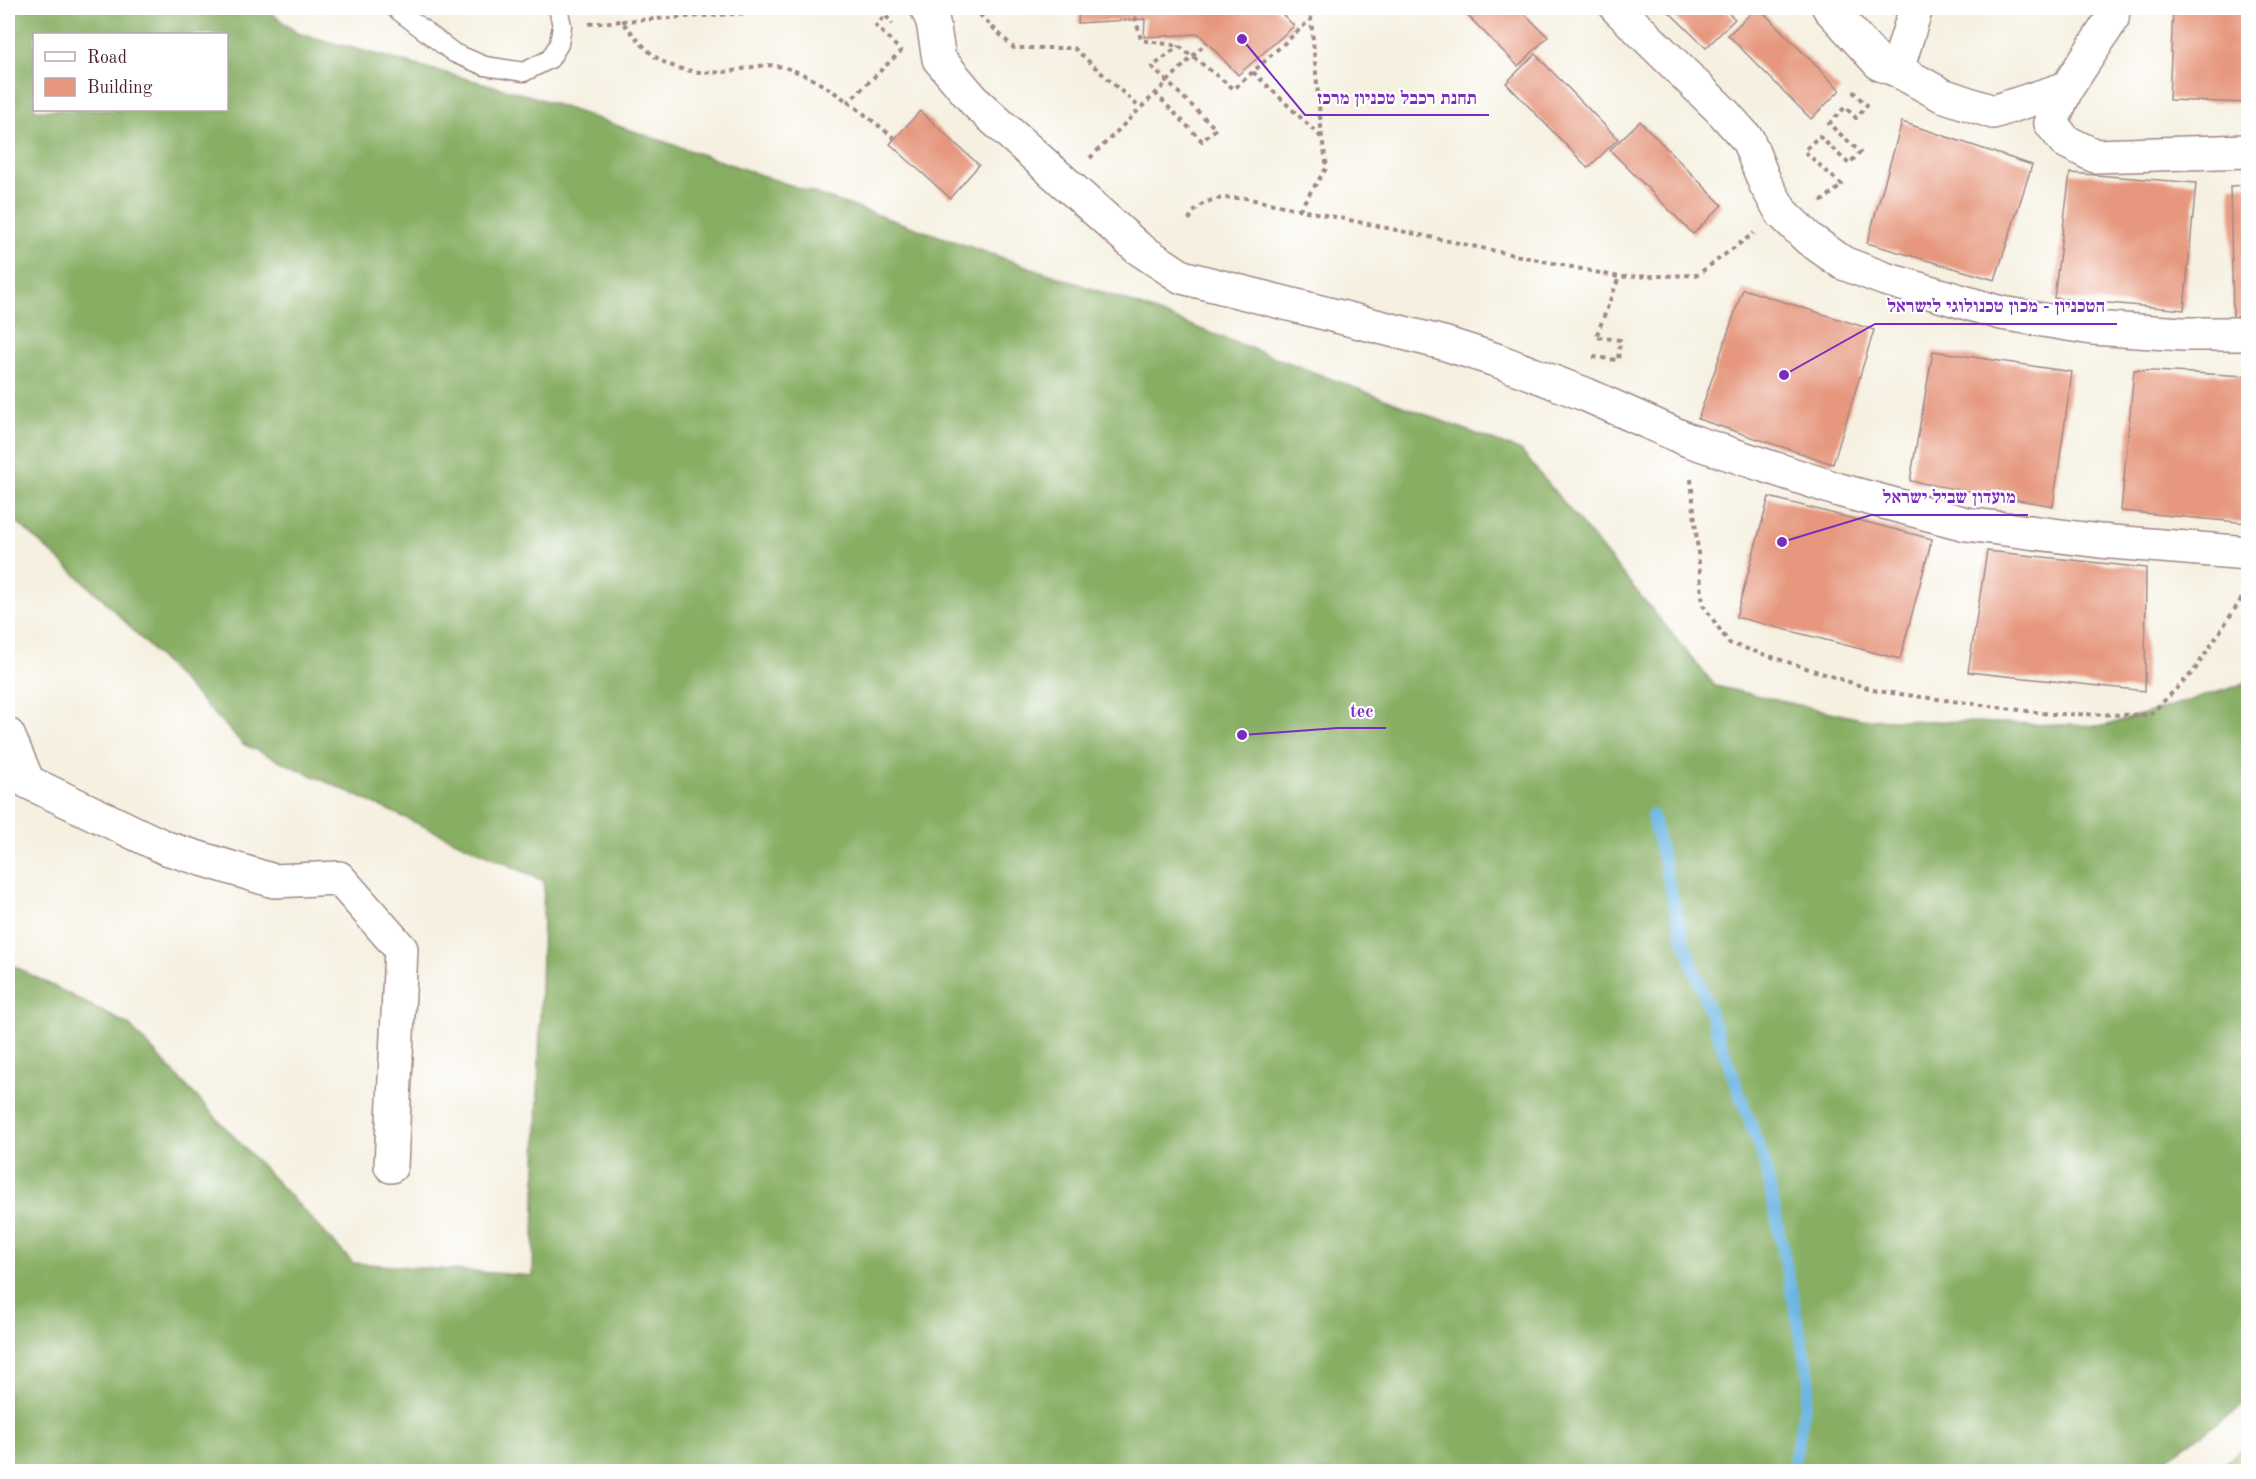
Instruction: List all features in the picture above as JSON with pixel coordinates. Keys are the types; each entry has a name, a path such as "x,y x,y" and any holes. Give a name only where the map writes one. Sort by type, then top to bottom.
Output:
{"street":[{"path":"927,8 933,22 939,59 976,103 1138,248 1182,277 1443,343 1496,360 1587,395 1688,440 1839,490 1966,524 2100,541 2248,553"},
{"path":"1617,8 1723,112 1748,140 1765,183 1787,218 1809,239 1843,263 1885,279 2001,313 2092,328 2183,334 2248,334"},
{"path":"1829,8 1889,67 1942,95 1992,112 2067,88"},
{"path":"1889,67 1916,8"},
{"path":"2113,8 2112,19 2067,88 2051,123 2065,141 2095,156 2248,151"},
{"path":"8,735 28,782 166,848 274,881 339,878 401,949 391,1166"}],"lane":[{"path":"395,8 454,53 485,66 524,72 550,59 559,44 562,26 558,8"}],"path":[{"path":"973,8 1014,48 1074,48 1140,108"},
{"path":"1133,8 1141,40 1179,46 1234,89 1311,19"},
{"path":"1299,210 1327,167 1322,138 1310,8"},
{"path":"562,26 750,13"},
{"path":"847,103 901,51 876,26 885,15 899,30"},
{"path":"621,21 653,54 669,64 693,71 720,73 776,65 806,75 894,138"},
{"path":"1085,163 1207,42"},
{"path":"1155,93 1202,141 1216,129 1152,67 1179,46"},
{"path":"1189,220 1194,210 1215,198 1245,198 1619,277 1696,275 1842,185 1804,152 1819,136 1849,164 1860,152 1829,124 1845,107 1856,118 1867,105 1854,93 1889,67"},
{"path":"1252,72 1322,138"},
{"path":"1587,395 1592,357 1618,360 1620,340 1596,337 1619,277"},
{"path":"1688,440 1703,605 1729,643 1877,691 2050,714 2150,715 2194,671 2248,589"}],"green space":[{"path":"8,8 265,8 297,33 534,97 1119,298 1521,451 1715,686 1861,719 2104,726 2248,683 2248,1402 2147,1472 8,1471 8,963 129,1025 353,1263 533,1276 544,881 243,744 104,600 8,514"},
{"path":"2248,1443 2248,1471 2215,1471"}],"building":[{"path":"1079,8 1276,8 1294,26 1238,75 1199,34 1144,37 1145,19 1078,23"},
{"path":"1460,8 1519,8 1548,37 1518,66"},
{"path":"1665,8 1723,8 1735,19 1706,48"},
{"path":"1757,8 1840,90 1811,119 1728,35"},
{"path":"2173,8 2248,8 2248,103 2169,100"},
{"path":"1535,54 1618,139 1588,168 1506,83"},
{"path":"920,111 979,165 950,198 890,144"},
{"path":"1640,121 1722,205 1693,234 1610,150"},
{"path":"1902,122 2032,165 1995,280 1867,243"},
{"path":"2070,173 2196,183 2184,310 2054,298"},
{"path":"2248,185 2248,317 2233,317 2230,186"},
{"path":"1743,289 1874,330 1833,464 1698,419"},
{"path":"1933,351 2072,372 2053,506 1910,481"},
{"path":"2134,370 2248,376 2248,523 2121,511"},
{"path":"1769,497 1932,539 1900,659 1736,617"},
{"path":"1987,551 2146,568 2145,691 1968,672"}],"waterway":[{"path":"1652,815 1683,938 1765,1164 1810,1381 1792,1472"}],"place":[{"name":"תחנת רכבל טכניון מרכז","path":"1242,39"},
{"name":"הטכניון - מכון טכנולוגי לישראל","path":"1784,375"},
{"name":"מועדון שביל ישראל","path":"1782,542"},
{"name":"tec","path":"1242,735"}]}
